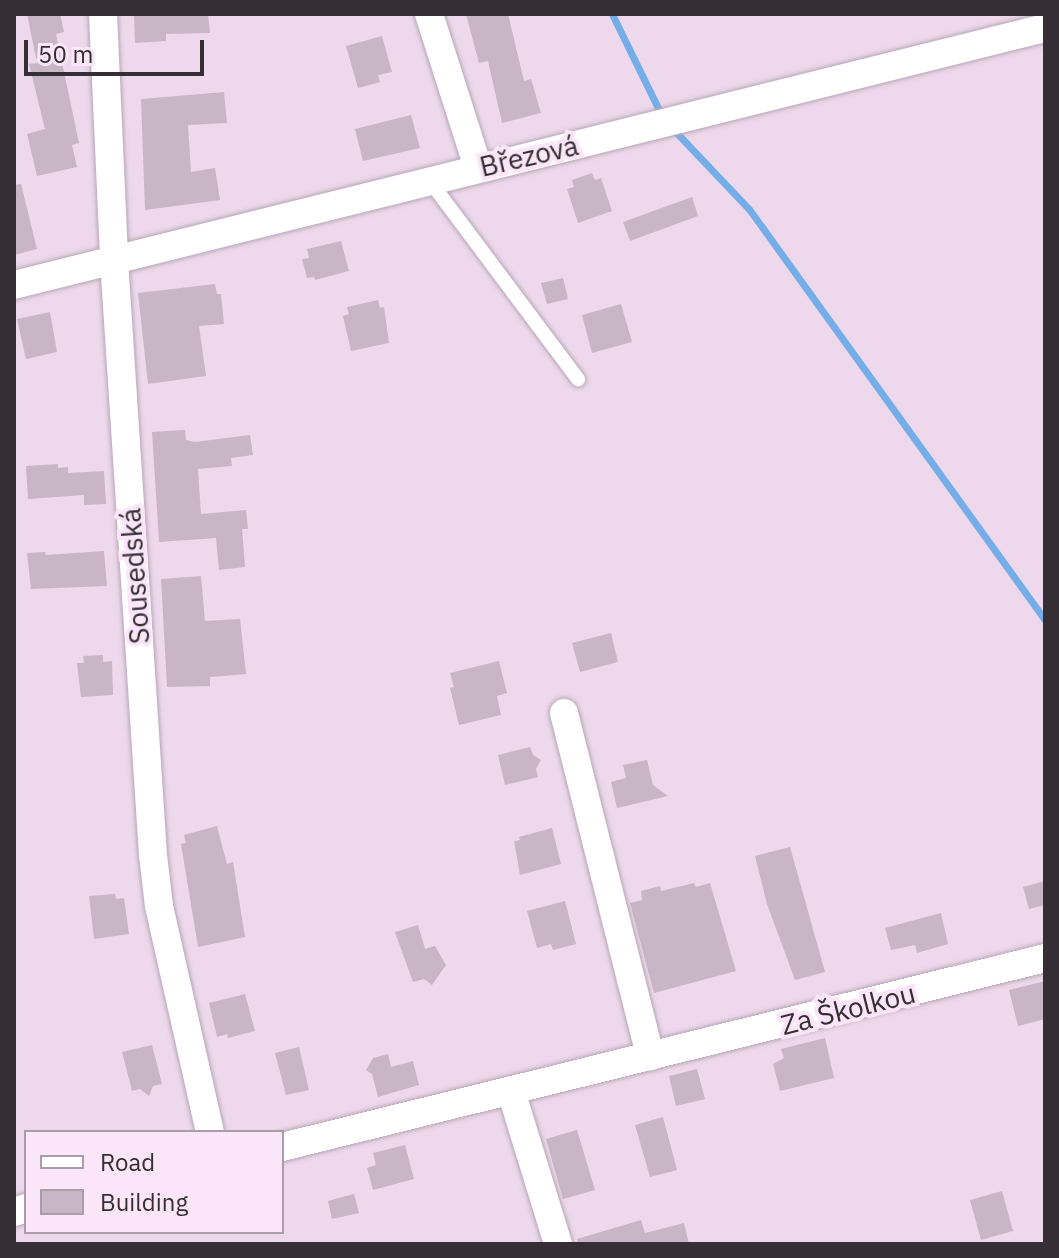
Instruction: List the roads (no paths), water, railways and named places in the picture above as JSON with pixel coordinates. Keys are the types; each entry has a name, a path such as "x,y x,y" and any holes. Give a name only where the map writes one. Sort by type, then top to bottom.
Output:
{"street":[{"name":"Sousedská","path":"103,14 114,260 153,855 162,919 210,1130"},
{"path":"429,14 478,168"},
{"name":"Březová","path":"14,285 1045,28"},
{"path":"564,713 650,1056"},
{"name":"Za Školkou","path":"284,1147 1045,958"},
{"path":"511,1091 558,1244"}],"lane":[{"path":"429,180 578,379"}],"waterway":[{"path":"612,14 662,116"},
{"path":"673,129 749,209 1045,620"}]}
